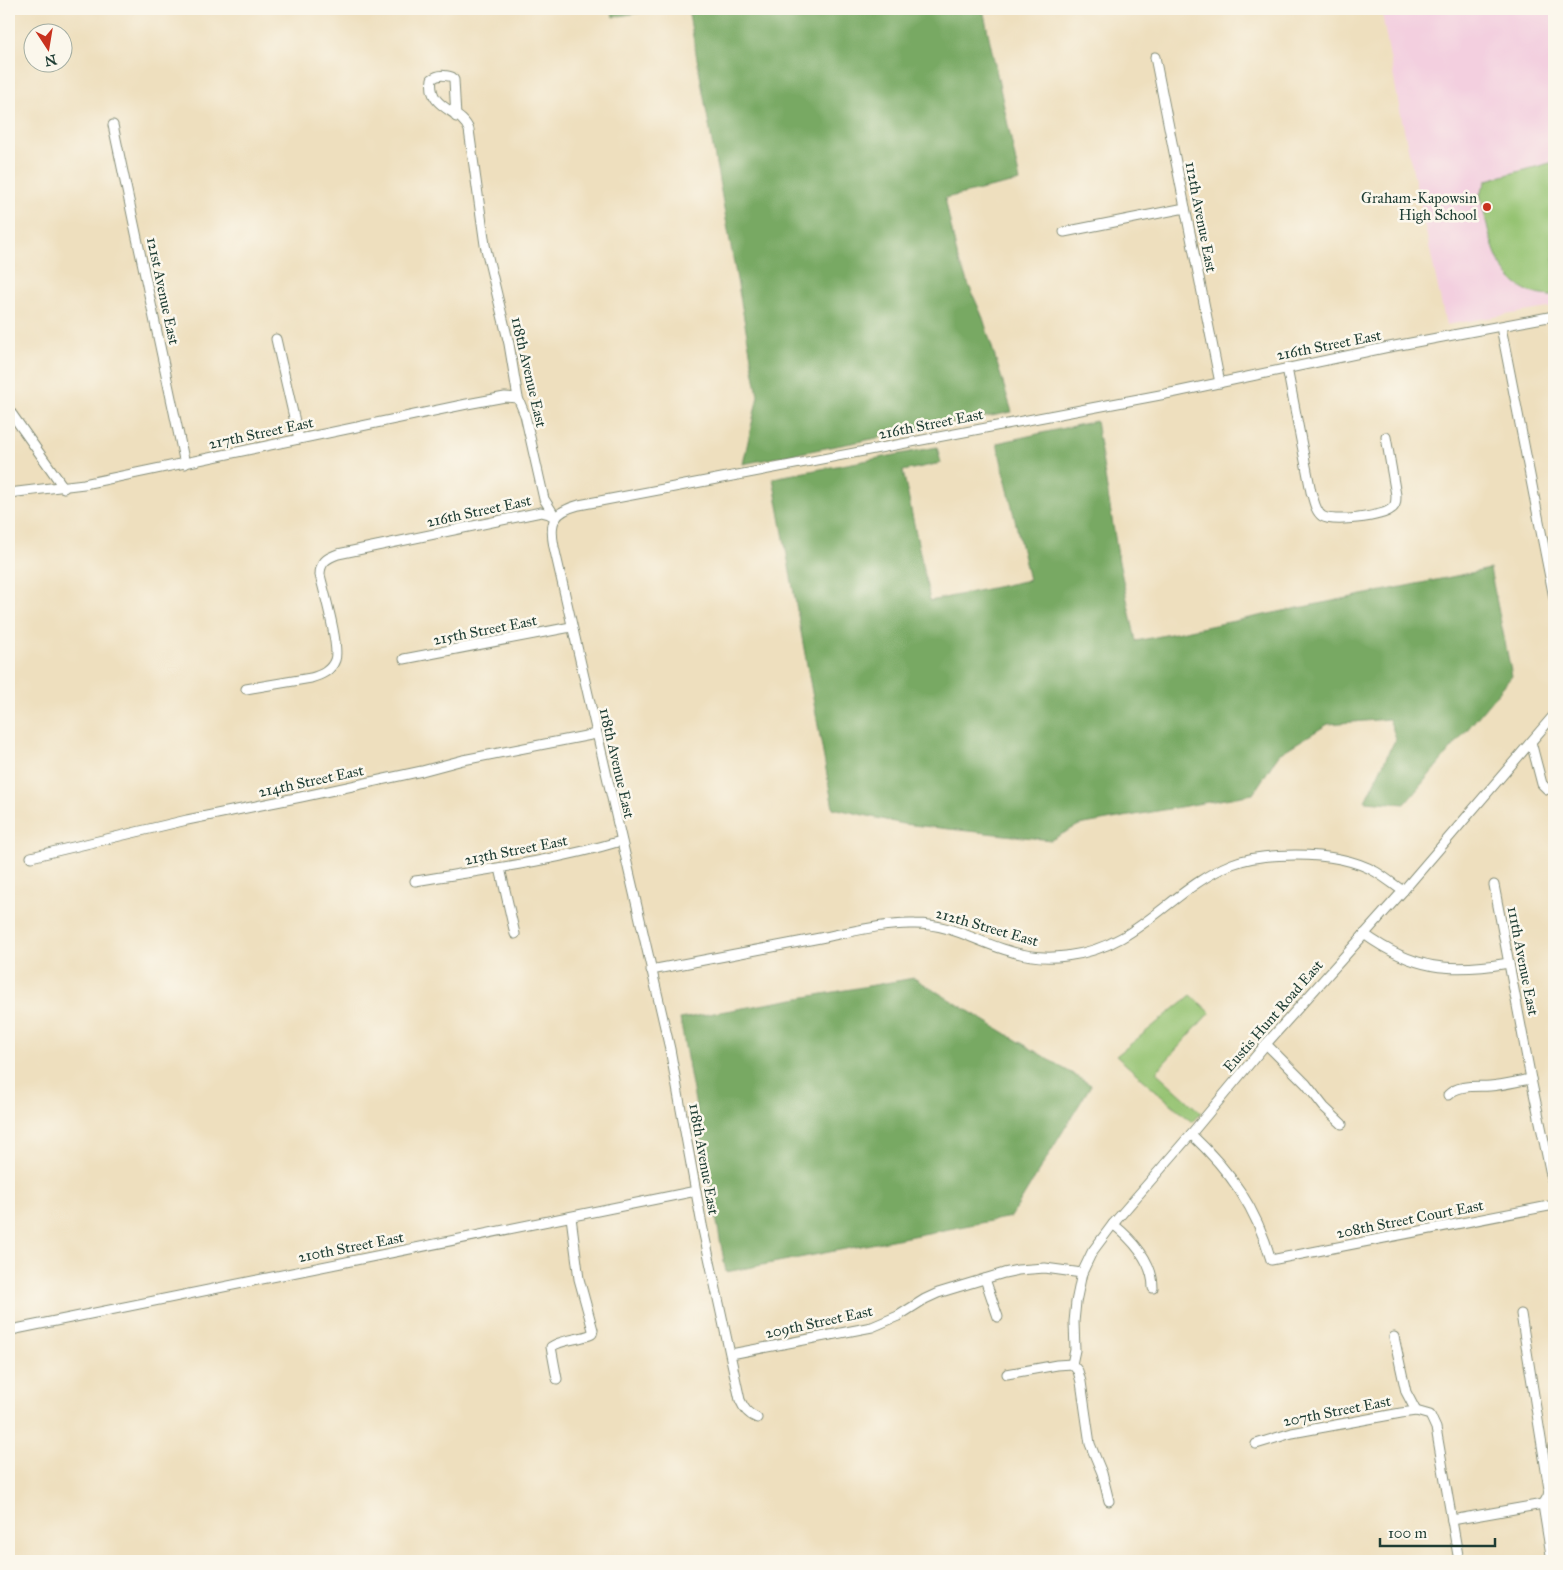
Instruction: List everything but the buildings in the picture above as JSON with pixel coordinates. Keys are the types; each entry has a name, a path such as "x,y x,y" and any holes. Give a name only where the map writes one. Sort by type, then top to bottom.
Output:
{"street":[{"name":"112th Avenue East","path":"1155,57 1220,383"},
{"name":"118th Avenue East","path":"456,116 454,80 452,77 445,75 437,76 432,79 431,85 437,101 456,116 469,130 485,245 508,344 518,398 525,415 544,499 556,518 553,522 551,533 571,627 670,1049 696,1191 740,1400 746,1411 757,1418"},
{"name":"121st Avenue East","path":"113,125 185,464"},
{"path":"1064,232 1185,208"},
{"name":"216th Street East","path":"246,689 311,678 321,675 331,668 337,653 320,575 324,560 338,554 541,512 556,518 563,511 579,505 1220,383 1287,368 1554,316"},
{"path":"1500,327 1554,598"},
{"path":"276,339 299,439"},
{"path":"1287,368 1312,492 1316,509 1321,515 1329,518 1359,517 1387,512 1393,508 1396,496 1386,437"},
{"name":"217th Street East","path":"9,493 64,488 486,400 505,397 518,398"},
{"path":"9,410 64,488"},
{"name":"215th Street East","path":"404,660 571,627"},
{"name":"Eustis Hunt Road East","path":"1072,1364 1075,1350 1074,1322 1076,1302 1082,1273 1092,1252 1113,1224 1192,1134 1266,1044 1403,891 1554,715"},
{"name":"214th Street East","path":"31,857 187,820 422,771 463,760 596,734"},
{"path":"1531,742 1542,784 1547,789 1554,791"},
{"name":"213th Street East","path":"415,881 500,868 598,848 621,841"},
{"name":"212th Street East","path":"651,970 901,924 945,927 1018,954 1038,957 1068,956 1117,942 1131,934 1206,877 1234,863 1264,856 1309,855 1348,860 1377,873 1403,891"},
{"path":"500,868 515,934"},
{"name":"111th Avenue East","path":"1494,885 1554,1189"},
{"path":"1364,934 1396,954 1426,965 1447,969 1466,969 1510,963"},
{"path":"1266,1044 1342,1124"},
{"path":"1448,1095 1452,1091 1461,1088 1491,1086 1531,1079"},
{"name":"208th Street Court East","path":"1192,1134 1214,1156 1241,1190 1259,1224 1271,1260 1554,1205"},
{"name":"210th Street East","path":"10,1329 696,1191"},
{"path":"557,1379 551,1347 592,1334 593,1330 579,1279 571,1217"},
{"path":"1113,1224 1126,1234 1140,1252 1150,1271 1153,1288"},
{"name":"209th Street East","path":"731,1354 872,1327 898,1316 938,1293 1004,1273 1025,1269 1057,1269 1082,1273"},
{"path":"985,1279 998,1317"},
{"path":"1521,1314 1549,1489 1548,1496 1543,1505 1552,1561"},
{"path":"1394,1337 1406,1392 1420,1412 1430,1415 1434,1422 1459,1561"},
{"path":"1007,1374 1072,1364 1078,1371 1090,1444 1098,1462 1109,1501"},
{"name":"207th Street East","path":"1256,1444 1292,1433 1420,1412"},
{"path":"1452,1520 1554,1502"}],"shaded area":[{"name":"Graham-Kapowsin High School","path":"1381,9 1554,9 1554,307 1446,325 1399,106"}],"green space":[{"path":"611,9 662,9 613,17"},
{"path":"688,9 983,9 1020,181 945,198 958,260 983,318 1012,412 743,464 758,396"},
{"path":"1554,162 1554,297 1528,291 1516,284 1507,274 1489,235 1480,194 1487,180"},
{"path":"1096,421 1119,562 1136,641 1490,569 1512,676 1405,804 1365,801 1396,738 1389,719 1328,724 1279,754 1253,794 1079,825 1051,840 903,824 833,808 773,478 937,447 941,463 903,471 930,601 1029,580 997,443"},
{"path":"914,978 1091,1085 1011,1217 726,1272 680,1019"},
{"path":"1191,995 1210,1012 1156,1072 1201,1113 1192,1122 1116,1056"}],"place":[{"name":"Graham-Kapowsin High School","path":"1487,207"}]}
